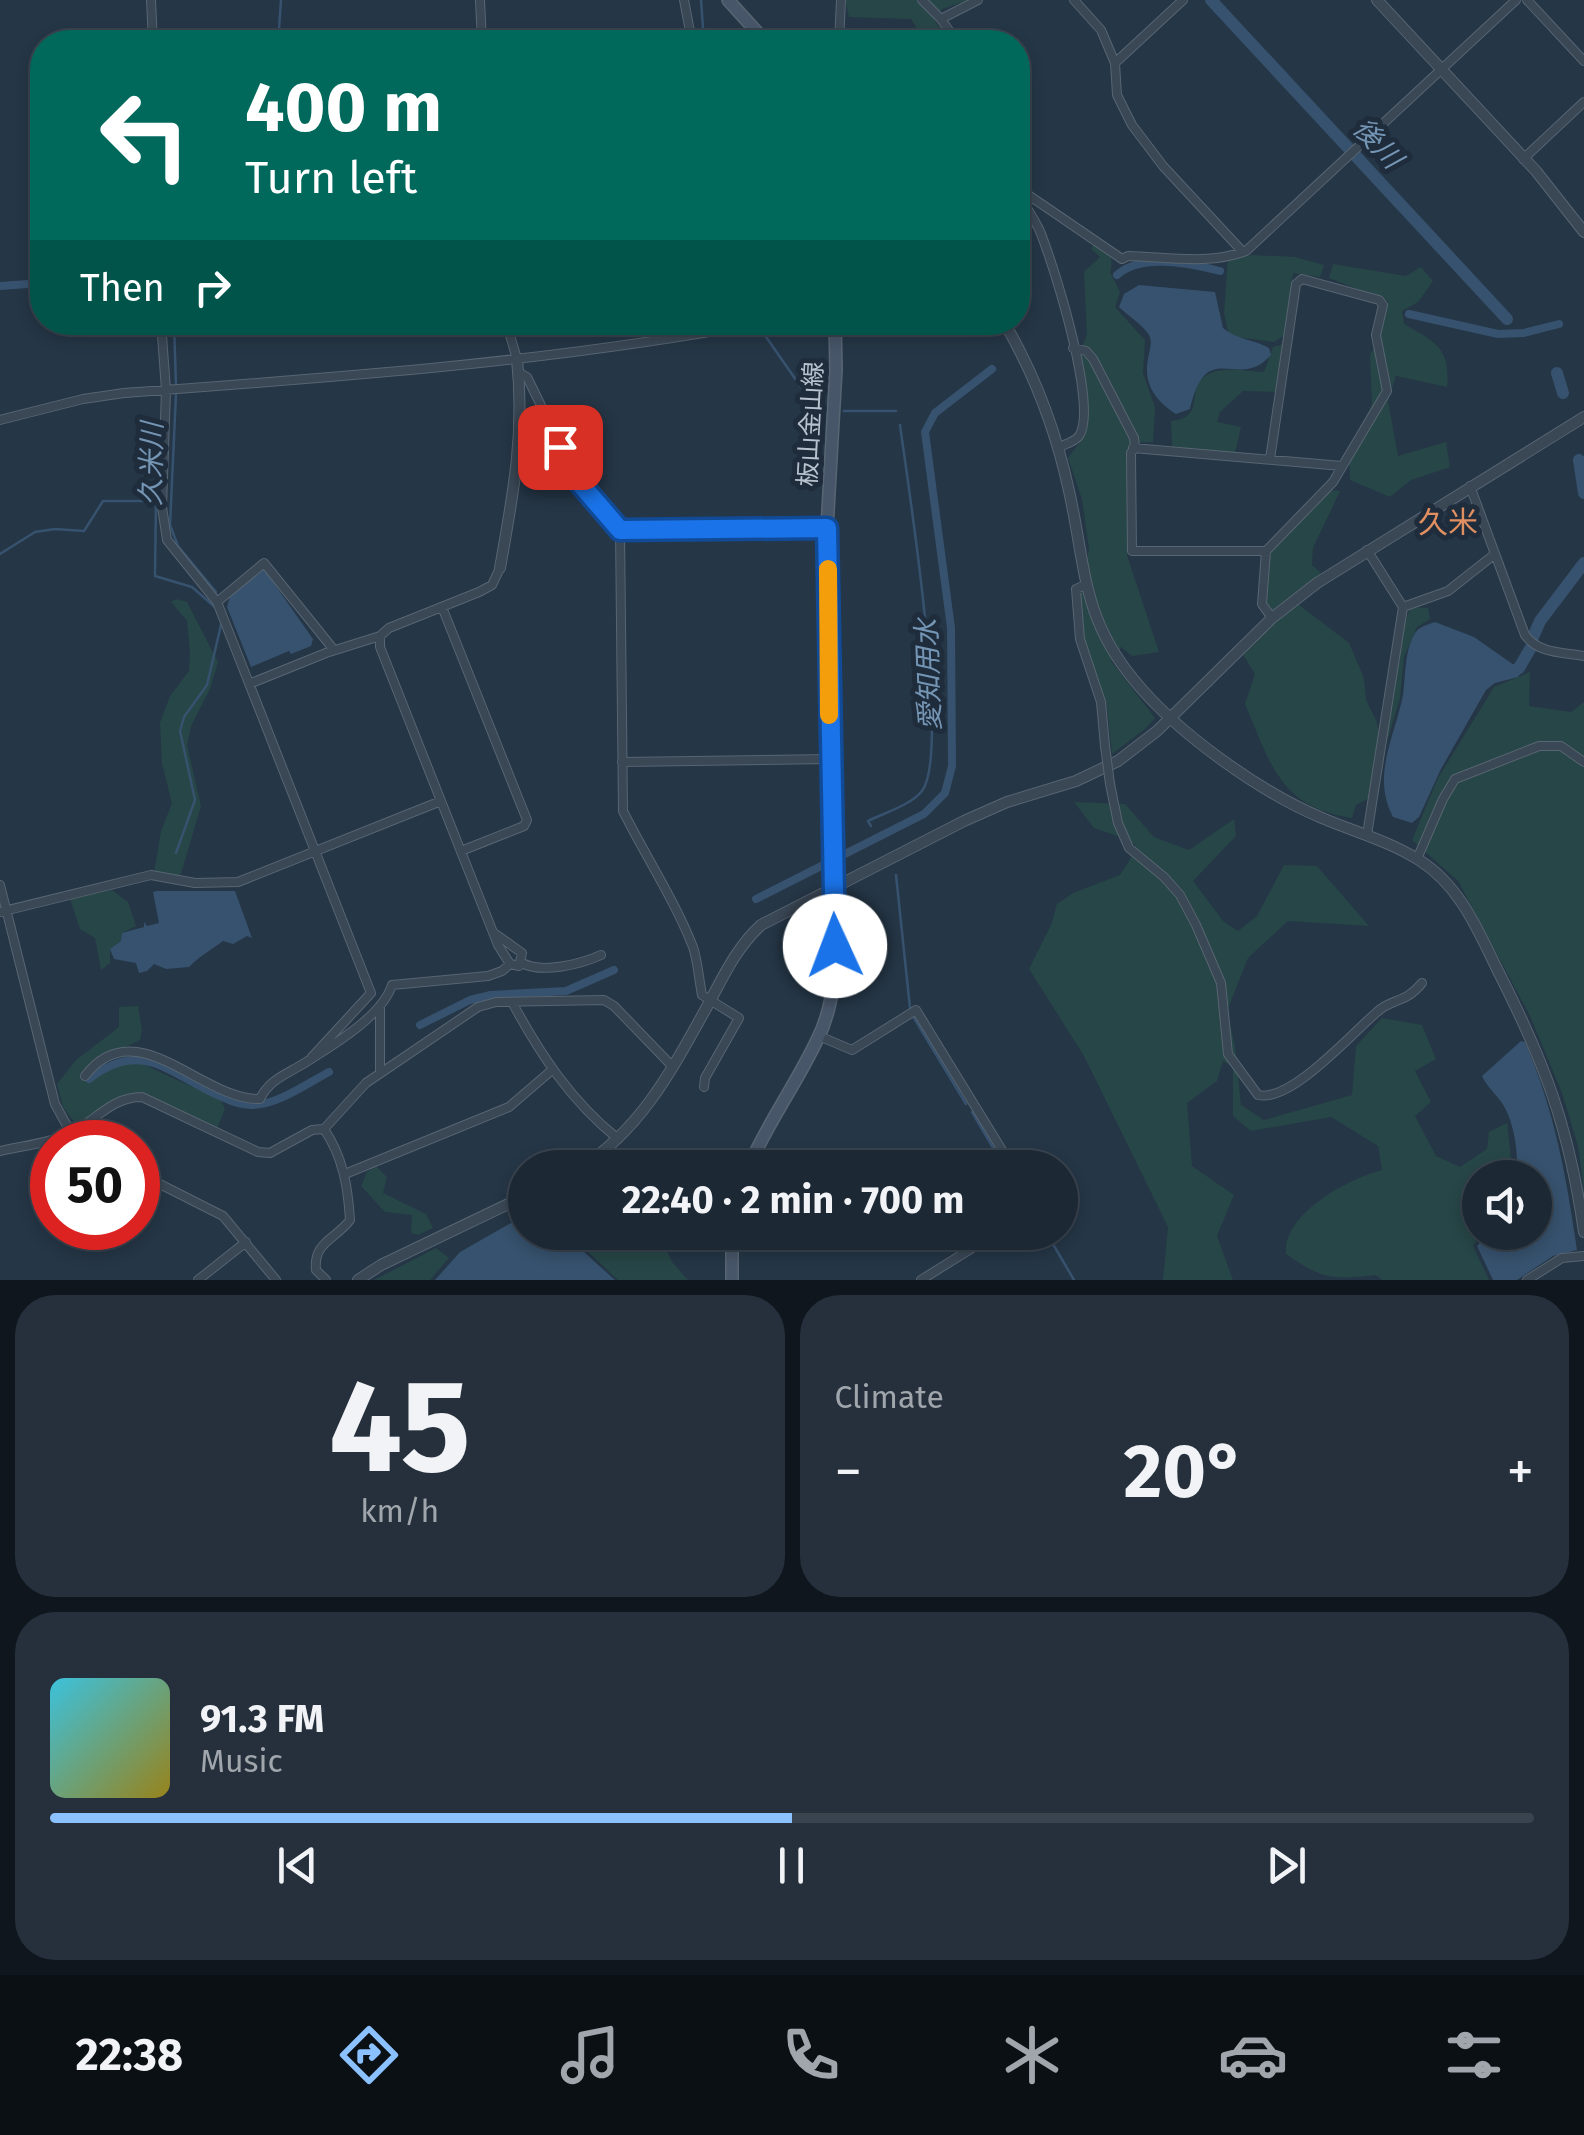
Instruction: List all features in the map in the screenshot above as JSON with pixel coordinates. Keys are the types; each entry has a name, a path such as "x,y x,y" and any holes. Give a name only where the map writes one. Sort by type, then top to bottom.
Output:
{"main road":[{"path":"728,0 755,30"},
{"name":"板山金山線","path":"756,1150 819,1036 836,970 827,528 835,335"},
{"path":"732,1250 732,1280"}],"street":[{"path":"151,0 153,30"},
{"path":"480,0 481,30"},
{"path":"684,0 690,30"},
{"path":"840,30 841,0"},
{"path":"922,0 949,30"},
{"path":"941,19 978,0"},
{"path":"1074,0 1098,22 1115,62 1116,94 1139,135 1242,252"},
{"path":"1115,62 1183,0"},
{"path":"1377,0 1523,159 1584,232"},
{"path":"1030,196 1122,259 1128,256 1208,260 1242,252 1516,0"},
{"path":"1527,0 1584,62"},
{"path":"1523,159 1584,102"},
{"path":"1030,214 1054,270 1083,398 1083,424 1077,439 1058,447"},
{"path":"1270,459 1296,284 1302,280 1379,300 1383,305 1376,335 1387,391 1334,482 1266,551 1262,604 1272,618"},
{"path":"163,335 167,390 164,532 170,547 217,602 371,993 312,1057"},
{"path":"248,684 380,636 390,628 488,588 500,568 520,447 522,400 510,335"},
{"path":"0,420 83,399 370,376 692,335"},
{"path":"1010,335 1040,394 1058,447 1084,585 1099,624 1121,662 1170,716 1283,799 1417,859 1445,881 1467,910 1536,1049 1568,1139 1584,1232"},
{"path":"1074,348 1093,358 1132,430 1132,551 1266,551"},
{"path":"518,372 527,376 578,481 620,530 623,811 638,844 669,893 694,950 702,995 739,1018 704,1087"},
{"path":"603,1150 648,1106 737,952 761,925 993,808 1101,771 1131,753 1272,618 1367,550 1584,417"},
{"path":"1132,448 1342,466"},
{"path":"1470,486 1522,629 1534,646 1584,656"},
{"path":"620,530 827,528"},
{"path":"1367,550 1404,606 1367,834"},
{"path":"1404,606 1448,591 1495,554"},
{"path":"217,602 264,563 334,650"},
{"path":"1084,585 1076,589 1080,639 1102,702 1118,823 1129,848 1164,878 1196,924 1221,983 1228,1054 1258,1095 1273,1095 1326,1064 1379,1009 1408,998 1422,984"},
{"path":"442,607 527,820 524,826 461,851"},
{"path":"380,636 380,647 498,946 510,964 522,963"},
{"path":"1417,859 1448,788 1465,773 1552,744 1584,762"},
{"path":"622,762 830,759"},
{"path":"3,911 152,875 196,883 238,882 441,800"},
{"path":"0,885 3,911 55,1104 65,1120"},
{"path":"494,933 502,942 521,950 522,963"},
{"path":"522,963 532,968 584,963 601,955"},
{"path":"85,1076 108,1058 130,1049 234,1096 260,1099 267,1085 380,1008 392,985 488,976 510,964"},
{"path":"89,1120 110,1105 142,1097 264,1154 312,1130 324,1129 351,1096 380,1073 472,1010 496,1002 604,1000 673,1067"},
{"path":"512,1002 552,1070 588,1114 618,1138"},
{"path":"380,1008 380,1073"},
{"path":"819,1036 852,1050 916,1010 1002,1150"},
{"path":"345,1174 509,1106 552,1070"},
{"path":"324,1129 334,1143 345,1174 350,1220 324,1241 316,1257 316,1270 326,1280"},
{"path":"0,1151 30,1143"},
{"path":"160,1184 224,1216 276,1280"},
{"path":"358,1280 508,1204"},
{"path":"198,1280 246,1242"},
{"path":"921,1280 969,1250"},
{"path":"1526,1280 1562,1258 1584,1256"}],"green space":[{"path":"845,0 969,0 942,9 934,19 942,30 918,30 911,19 849,17"},
{"path":"1094,243 1111,258 1110,272 1120,292 1115,307 1145,340 1143,373 1155,407 1153,442 1130,443 1127,555 1159,652 1132,656 1121,647 1111,661 1155,718 1112,754 1107,707 1083,637 1080,598 1089,549 1082,499 1068,458 1086,434 1087,401 1079,356 1087,334 1084,272 1100,257 1091,249"},
{"path":"1253,255 1295,257 1324,265 1320,277 1293,273 1285,335 1274,342 1229,336 1224,313 1228,259"},
{"path":"1333,264 1406,276 1421,267 1433,281 1418,302 1402,311 1404,324 1439,348 1446,363 1447,387 1396,376 1388,401 1398,456 1446,442 1450,467 1411,480 1390,497 1350,480 1349,448 1372,405 1370,355 1380,336 1388,301 1329,278"},
{"path":"1286,343 1277,392 1243,391 1220,412 1217,422 1241,427 1235,453 1172,447 1171,421 1189,414 1200,380 1220,371 1264,372 1273,347"},
{"path":"1328,490 1340,491 1313,548 1312,565 1321,573 1272,611 1265,605 1267,556"},
{"path":"171,602 187,602 218,662 187,745 201,806 180,877 154,873 161,831 172,803 162,763 160,723 170,696 189,671 187,621"},
{"path":"1298,604 1349,643 1364,678 1366,700 1381,740 1386,741 1401,630 1411,607 1428,608 1430,619 1417,627 1404,657 1400,698 1379,769 1379,793 1356,805 1352,818 1308,804 1293,793 1271,764 1245,704 1255,674 1243,655"},
{"path":"1530,672 1529,706 1571,712 1584,702 1584,1191 1578,1146 1562,1093 1530,1016 1458,881 1412,840 1438,778 1494,687"},
{"path":"1074,802 1125,804 1154,837 1189,850 1234,819 1236,836 1193,881 1223,921 1238,931 1257,916 1284,865 1317,866 1369,926 1288,921 1248,958 1227,1011 1241,1105 1264,1120 1352,1095 1356,1046 1382,1018 1422,1025 1436,1059 1415,1071 1431,1102 1415,1116 1436,1156 1462,1166 1462,1250 1475,1250 1489,1280 1337,1277 1309,1269 1286,1254 1288,1239 1306,1212 1352,1181 1382,1170 1378,1146 1331,1117 1251,1131 1233,1116 1233,1067 1223,1061 1217,1081 1187,1103 1192,1166 1234,1195 1217,1236 1233,1280 1163,1280 1168,1227 1084,1056 1029,969 1057,904 1073,893 1120,875 1137,848 1130,840 1094,828"},
{"path":"112,890 128,902 136,926 122,933 121,941 110,949 110,963 101,970 95,938 80,929 70,899"},
{"path":"138,1006 140,1040 102,1058 83,1076 91,1080 119,1064 138,1062 221,1100 225,1109 217,1129 143,1097 112,1101 85,1120 73,1120 63,1107 57,1084 76,1060 119,1027 119,1007"},
{"path":"1507,1123 1511,1160 1470,1160 1487,1149 1489,1132"},
{"path":"376,1166 387,1177 383,1193 426,1214 433,1228 418,1235 411,1233 412,1215 385,1212 361,1186 367,1172"},
{"path":"436,1248 449,1258 430,1280 374,1280"},
{"path":"586,1250 667,1250 688,1280 618,1280"}],"water":[{"path":"1139,285 1215,292 1223,328 1269,348 1271,355 1247,369 1214,369 1197,387 1190,409 1176,414 1162,403 1149,384 1149,335 1119,307 1124,294"},
{"path":"264,569 313,639 311,646 251,667 227,607 230,596"},
{"path":"1435,622 1474,637 1521,670 1518,677 1495,683 1486,690 1419,817 1412,823 1393,817 1387,802 1384,771 1403,695 1411,640 1417,631"},
{"path":"235,891 252,938 247,936 233,944 223,941 189,967 166,969 154,964 139,973 136,963 114,959 110,949 121,941 122,933 144,927 144,922 147,926 159,923 153,892"},
{"path":"1521,1041 1525,1042 1552,1119 1564,1170 1577,1250 1553,1256 1517,1280 1493,1280 1479,1250 1552,1250 1552,1160 1517,1160 1509,1117 1482,1076"},
{"path":"508,1225 508,1250 582,1250 615,1280 435,1280 460,1252"}],"waterway":[{"name":"久米川","path":"278,30 281,0"},
{"path":"701,0 703,30"},
{"name":"後川","path":"1211,0 1507,319"},
{"name":"愛知用水","path":"1117,275 1127,268 1152,262 1220,271"},
{"path":"0,286 30,284"},
{"name":"愛知用水","path":"1409,314 1498,334 1524,333 1559,324"},
{"name":"久米川","path":"174,335 176,386"},
{"path":"765,335 817,410 823,412"},
{"name":"愛知用水","path":"756,899 924,814 945,793 952,766 951,628 925,432 935,413 992,369"},
{"name":"後川","path":"1557,373 1563,393"},
{"name":"久米川","path":"176,394 170,525 178,546 216,592"},
{"path":"844,411 896,411"},
{"path":"871,826 868,821 917,796 930,767 932,726 925,616 900,425"},
{"name":"後川","path":"1579,460 1584,493"},
{"path":"0,554 35,532 84,531 103,501 156,501 155,576 192,587 216,608"},
{"name":"後川","path":"1533,637 1540,621 1584,563"},
{"name":"久米川","path":"176,853 195,800 180,731 184,717 207,685 221,625"},
{"name":"後川","path":"1505,668 1519,668 1530,649"},
{"path":"896,875 910,1008"},
{"name":"愛知用水","path":"420,1025 470,1000 491,995 566,991 614,970"},
{"path":"914,1018 966,1104"},
{"name":"愛知用水","path":"89,1079 107,1067 138,1060 167,1068 228,1100 251,1105 281,1098 329,1072"},
{"path":"972,1112 994,1150"},
{"path":"1056,1250 1074,1280"}],"slow traffic":[{"path":"828,569 829,715"}],"district":[{"name":"久米","path":"1448,523"}],"route":[{"path":"560,447 578,481 620,530 827,528 835,946"}]}
